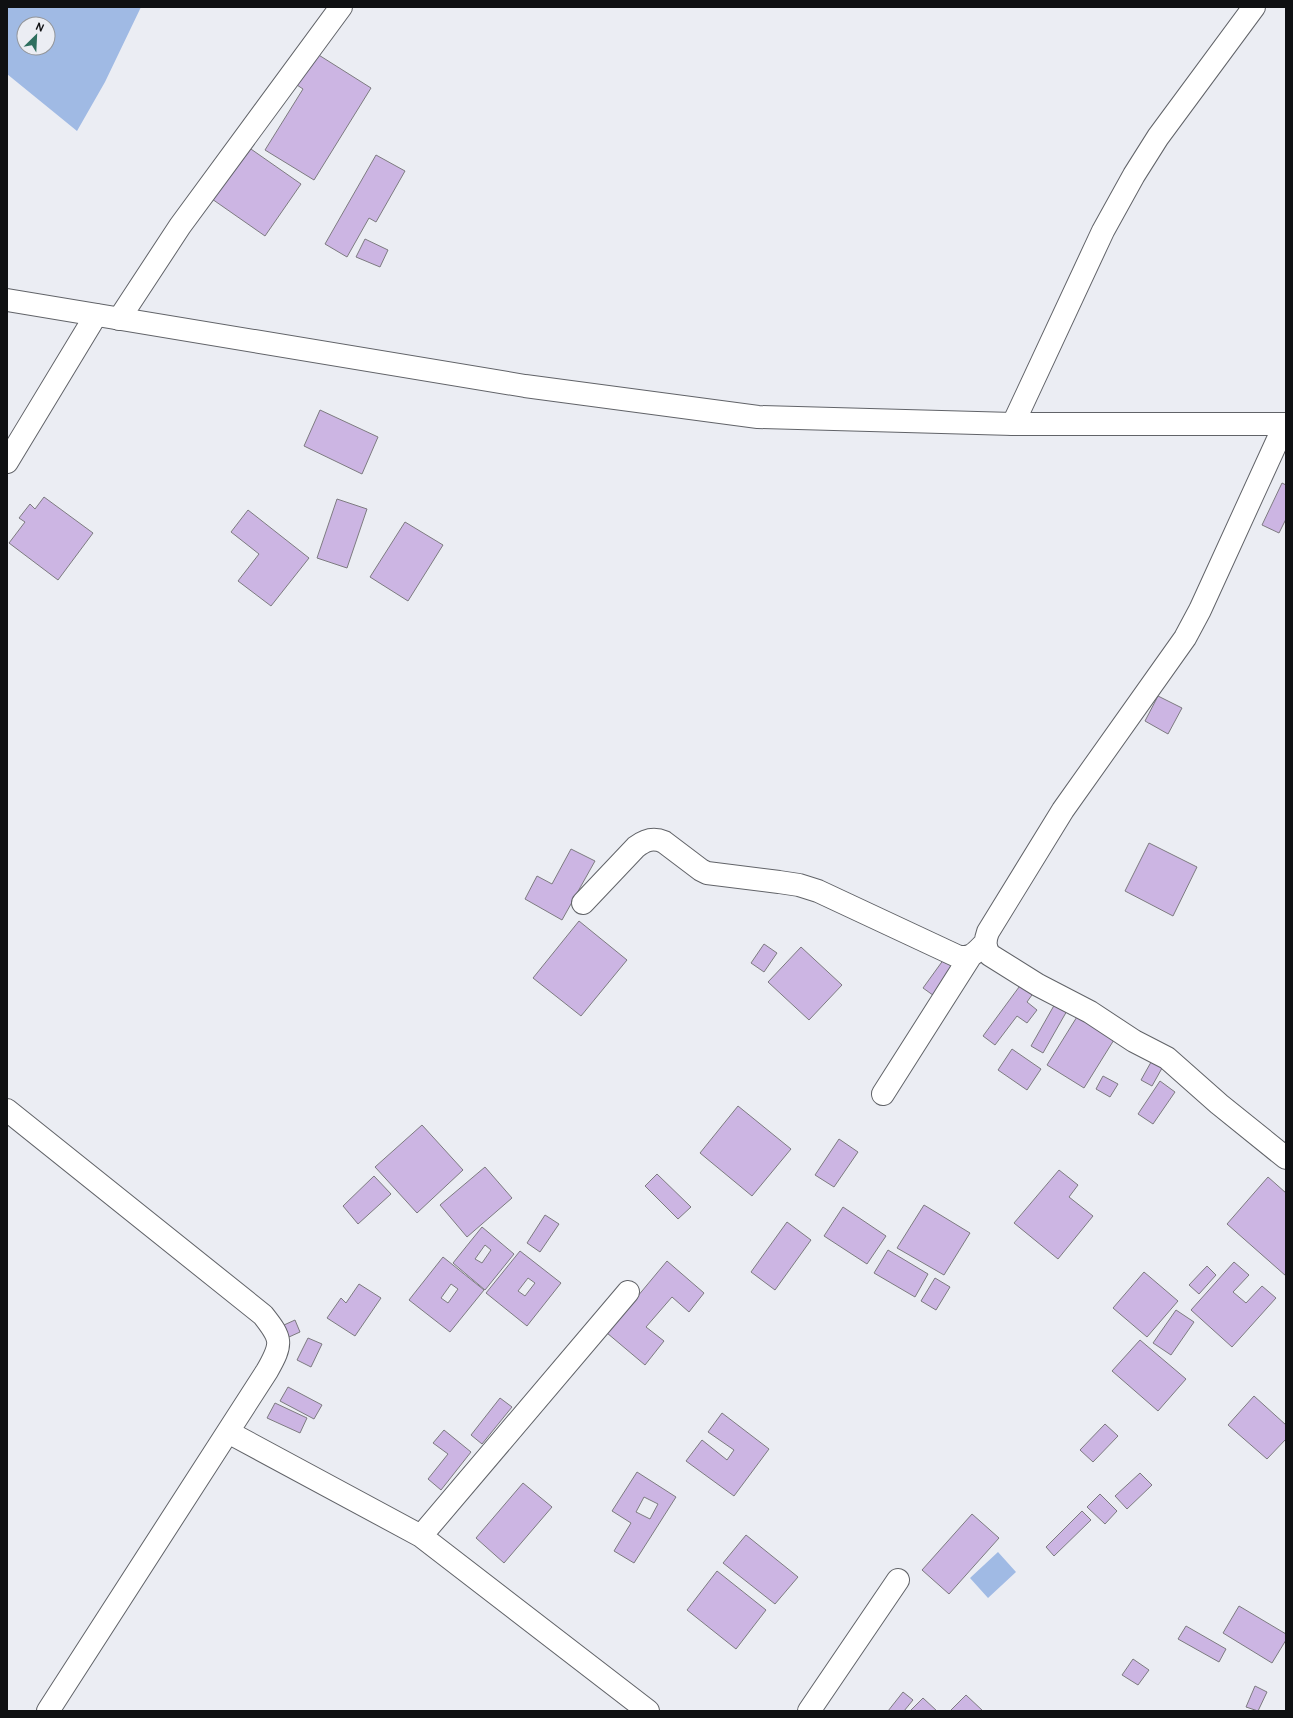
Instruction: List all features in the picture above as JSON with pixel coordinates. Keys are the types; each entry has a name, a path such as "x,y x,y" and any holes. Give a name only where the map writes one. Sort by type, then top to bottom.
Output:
{"street":[{"path":"120,319 180,226 342,7"},
{"path":"1013,424 1103,231 1134,175 1162,131 1253,7"},
{"path":"7,300 525,386 758,417 1013,424 1286,424 1200,610 1185,638 1063,810 978,950 883,1094"},
{"path":"7,462 96,315"},
{"path":"583,903 643,841 658,839 707,873 799,885 840,901 957,956 966,958 978,950 986,947 990,954 1038,985 1090,1012 1134,1042 1167,1058 1219,1104 1286,1158"},
{"path":"7,1110 263,1314 276,1331 279,1341 276,1356 48,1711"},
{"path":"421,1536 628,1292"},
{"path":"228,1432 421,1536 648,1711"},
{"path":"809,1711 898,1580"}],"water":[{"path":"7,7 141,7 105,82 77,131 7,74"},
{"path":"998,1552 1016,1572 988,1598 970,1578"}],"building":[{"path":"314,52 371,88 314,180 265,150 303,89 294,83"},
{"path":"248,147 301,184 265,236 212,199"},
{"path":"376,155 405,171 376,222 369,218 347,257 325,244"},
{"path":"365,239 388,250 380,267 356,257"},
{"path":"320,410 378,437 362,474 304,446"},
{"path":"1282,483 1286,485 1286,519 1279,533 1262,525"},
{"path":"44,497 93,533 58,580 9,543 25,522 19,518 30,504 35,509"},
{"path":"337,499 367,509 347,568 317,558"},
{"path":"248,510 309,558 271,606 238,581 259,554 231,532"},
{"path":"405,522 443,545 408,601 370,577"},
{"path":"1158,696 1182,708 1168,734 1145,721"},
{"path":"1149,843 1197,867 1173,916 1125,891"},
{"path":"571,849 595,861 562,920 525,899 537,876 552,884"},
{"path":"579,921 627,960 581,1016 533,978"},
{"path":"764,944 777,953 764,972 751,963"},
{"path":"801,947 842,985 809,1020 768,982"},
{"path":"944,959 958,970 937,998 923,988"},
{"path":"1022,983 1034,992 1027,1002 1037,1010 1027,1023 1017,1016 995,1045 983,1036"},
{"path":"1056,1002 1068,1009 1043,1053 1031,1046"},
{"path":"1080,1012 1117,1035 1084,1088 1047,1065"},
{"path":"1012,1049 1041,1069 1027,1090 998,1070"},
{"path":"1155,1055 1166,1061 1152,1086 1141,1080"},
{"path":"1103,1076 1118,1084 1110,1097 1096,1089"},
{"path":"1160,1081 1175,1092 1153,1124 1138,1114"},
{"path":"738,1106 791,1149 752,1196 700,1153"},
{"path":"422,1125 463,1170 417,1213 375,1167"},
{"path":"839,1139 858,1152 834,1187 815,1175"},
{"path":"485,1167 512,1198 467,1237 440,1205"},
{"path":"1059,1170 1078,1185 1069,1197 1093,1216 1058,1259 1014,1223"},
{"path":"657,1174 691,1207 678,1219 645,1186"},
{"path":"374,1176 391,1194 358,1224 343,1206"},
{"path":"1268,1177 1286,1193 1286,1276 1227,1224"},
{"path":"924,1205 970,1233 944,1275 897,1248"},
{"path":"843,1207 886,1236 867,1264 824,1236"},
{"path":"545,1215 559,1224 540,1252 527,1243"},
{"path":"787,1222 811,1240 775,1290 751,1272"},
{"path":"482,1227 514,1254 485,1290 453,1263","holes":["485,1245 491,1250 482,1263 475,1259"]},
{"path":"888,1250 928,1274 915,1297 874,1273"},
{"path":"520,1251 561,1283 527,1326 486,1293","holes":["528,1278 535,1283 525,1296 518,1291"]},
{"path":"443,1257 484,1290 450,1332 409,1300","holes":["451,1284 458,1289 448,1303 441,1298"]},
{"path":"667,1261 704,1293 689,1312 672,1297 646,1327 664,1341 645,1365 607,1333"},
{"path":"1234,1262 1249,1275 1233,1292 1246,1303 1262,1286 1276,1298 1232,1347 1191,1310"},
{"path":"1207,1266 1216,1275 1199,1294 1189,1285"},
{"path":"1144,1272 1178,1301 1147,1337 1113,1308"},
{"path":"935,1278 950,1287 936,1310 921,1301"},
{"path":"359,1284 381,1298 355,1336 327,1318 341,1298 346,1303"},
{"path":"1176,1310 1194,1322 1171,1355 1153,1343"},
{"path":"295,1320 300,1332 289,1337 284,1325"},
{"path":"308,1338 322,1344 311,1367 297,1360"},
{"path":"1140,1340 1186,1379 1158,1411 1112,1371"},
{"path":"288,1387 322,1405 314,1419 280,1401"},
{"path":"1254,1396 1286,1425 1286,1439 1267,1459 1228,1425"},
{"path":"500,1398 512,1407 482,1444 471,1435"},
{"path":"275,1403 307,1418 300,1433 267,1418"},
{"path":"722,1413 769,1449 734,1496 686,1461 702,1440 727,1460 734,1450 708,1432"},
{"path":"1105,1424 1118,1436 1093,1462 1080,1450"},
{"path":"444,1430 471,1452 441,1490 428,1479 448,1454 433,1443"},
{"path":"637,1472 676,1497 634,1563 614,1551 631,1523 612,1511","holes":["644,1497 658,1504 650,1519 636,1512"]},
{"path":"1140,1473 1152,1485 1127,1509 1115,1496"},
{"path":"523,1483 552,1507 504,1563 476,1538"},
{"path":"1100,1494 1117,1511 1105,1524 1087,1507"},
{"path":"1082,1511 1091,1520 1054,1556 1046,1547"},
{"path":"972,1514 999,1538 949,1594 922,1570"},
{"path":"746,1535 798,1577 775,1604 723,1563"},
{"path":"717,1571 766,1610 736,1649 687,1610"},
{"path":"1239,1606 1286,1634 1286,1640 1272,1663 1223,1633"},
{"path":"1186,1626 1226,1649 1219,1662 1178,1639"},
{"path":"1133,1659 1149,1670 1138,1685 1122,1675"},
{"path":"1255,1686 1267,1692 1258,1711 1246,1707"},
{"path":"903,1692 913,1700 904,1711 888,1711"},
{"path":"966,1695 983,1711 950,1711"},
{"path":"923,1698 937,1711 910,1711"}]}
